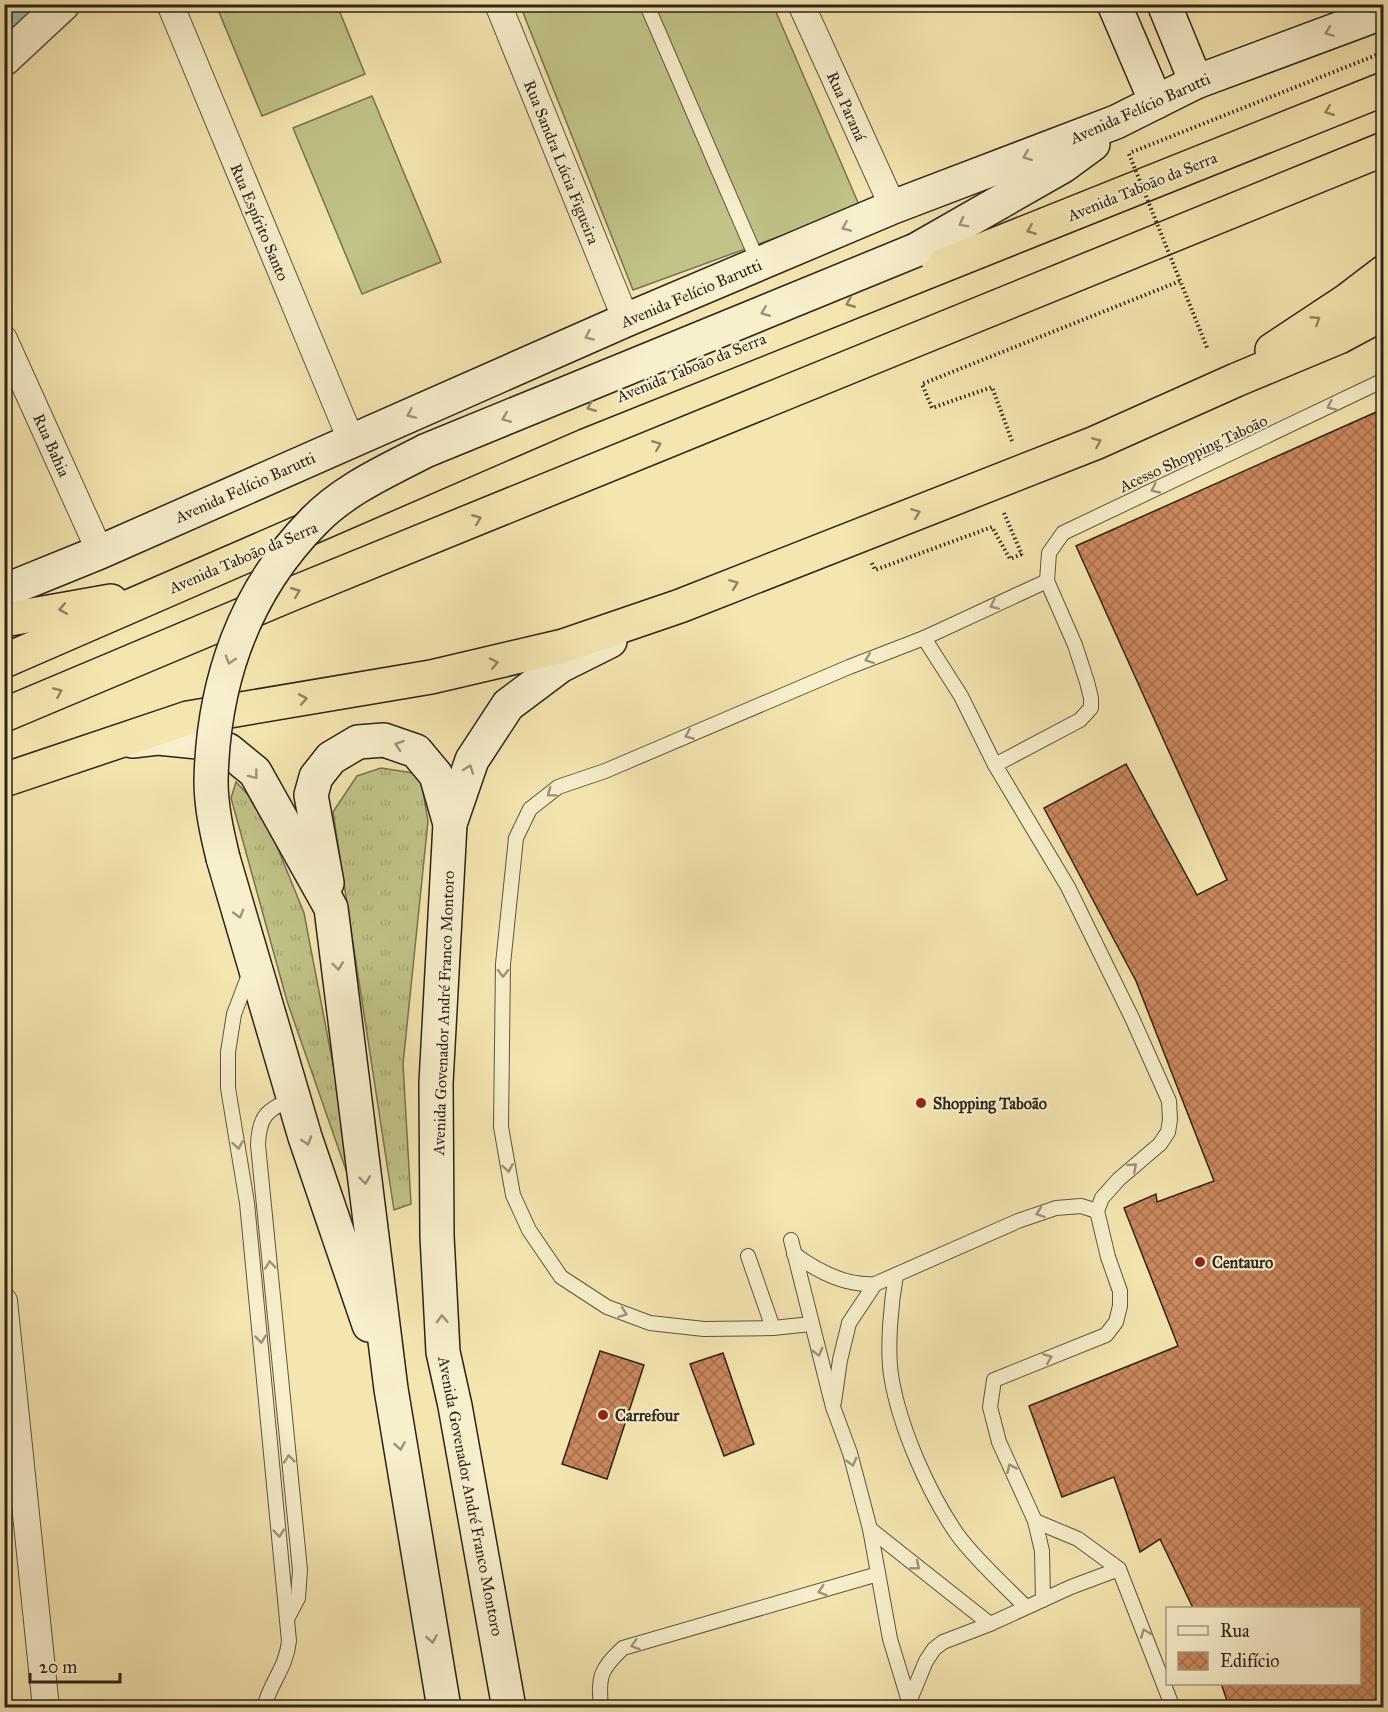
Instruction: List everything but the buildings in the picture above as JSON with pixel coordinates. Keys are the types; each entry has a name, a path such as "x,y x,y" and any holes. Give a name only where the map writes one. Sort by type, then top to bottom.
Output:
{"highway":[{"name":"Avenida Taboão da Serra","path":"4,661 572,414 1383,89"},
{"path":"4,715 305,589 1383,149"},
{"path":"1236,380 1281,343 1346,301 1383,272"},
{"path":"4,780 188,718 431,677 563,646 680,606 1095,443 1339,337 1383,314"},
{"path":"4,620 163,592"}],"main road":[{"path":"4,59 63,4"},
{"path":"1114,4 1155,102"},
{"path":"1164,4 1196,82"},
{"name":"Avenida Felício Barutti","path":"4,591 100,552 626,320 893,207 1116,122 1196,82 1383,12"},
{"path":"391,1389 294,1099 222,858 215,824 211,782 218,710 229,661 244,621 269,575 314,520 358,486 425,451 916,250 1063,166 1100,139 1116,122"},
{"name":"Avenida Govenador André Franco Montoro","path":"509,1707 443,1352 437,1236 436,1083 450,824 472,760 508,705 560,666 680,606"},
{"path":"124,741 158,738 208,743 228,750 255,772 331,908"},
{"path":"444,1707 391,1389 331,908 311,795 316,777 331,758 358,742 384,740 416,751 436,775 450,824"}],"street":[{"name":"Rua Espírito Santo","path":"170,4 351,440"},
{"name":"Rua Sandra Lúcia Figueira","path":"498,4 626,320"},
{"name":"Rua Paraná","path":"801,4 893,207"},
{"name":"Rua Bahia","path":"4,339 100,552"},
{"path":"4,1301 46,1707"}],"lane":[{"path":"649,10 759,264"},
{"name":"Acesso Shopping Taboão","path":"1047,581 1049,553 1063,533 1383,380"},
{"path":"811,1324 773,1328 704,1329 650,1323 607,1307 561,1277 529,1230 513,1195 501,1127 503,964 516,838 530,809 558,787 605,771 849,667 924,638 1047,581 1075,645 1087,682 1091,708 1080,720 995,765"},
{"path":"924,638 961,696 995,765 1068,887 1169,1101 1170,1120 1167,1132 1160,1144 1119,1179 1102,1198 1097,1211 1108,1257 1120,1291 1120,1306 1116,1322 1106,1335 994,1380 990,1407 999,1442 1035,1521 1042,1551 1043,1600"},
{"path":"253,963 234,1014 228,1052 228,1088 247,1203 288,1619 287,1658 264,1707"},
{"path":"288,1619 298,1598 300,1570 258,1127 266,1113 277,1105 294,1099"},
{"path":"910,1705 890,1639 870,1529 850,1453 833,1407 793,1247 831,1276 867,1285 875,1284 1018,1221 1056,1208 1081,1206 1097,1211"},
{"path":"748,1256 773,1328"},
{"path":"896,1275 892,1298 891,1373 899,1412 933,1493 958,1535 1026,1607"},
{"path":"833,1407 840,1360 849,1323 875,1284"},
{"path":"1035,1521 1078,1539 1119,1569 1173,1707"},
{"path":"870,1529 990,1624"},
{"path":"910,1705 920,1674 934,1649 943,1642 1119,1569"},
{"path":"601,1707 599,1683 607,1663 623,1648 878,1574"}],"path":[{"path":"1208,350 1129,154 1383,52"},
{"path":"1009,434 992,387 932,408 922,384 1180,281"},
{"path":"1002,509 1016,539"}],"green space":[{"path":"216,5 337,5 365,74 262,116"},
{"path":"520,5 773,5 860,207 633,290"},
{"path":"372,96 441,262 362,294 293,128"},
{"path":"381,768 420,774 428,821 403,1064 411,1204 394,1210 333,812 357,776"},
{"path":"236,782 251,798 276,844 304,913 362,1216 287,1001 231,798"}],"waterway":[{"path":"4,17 17,4"}],"place":[{"name":"Shopping Taboão","path":"921,1103"},
{"name":"Centauro","path":"1200,1262"},
{"name":"Carrefour","path":"603,1415"}]}
